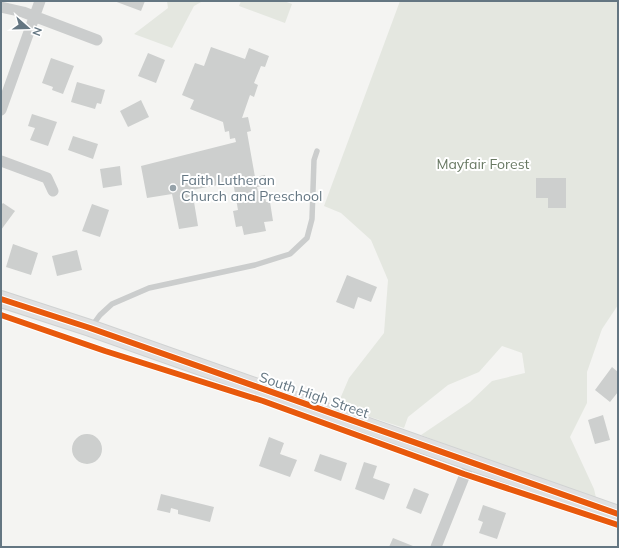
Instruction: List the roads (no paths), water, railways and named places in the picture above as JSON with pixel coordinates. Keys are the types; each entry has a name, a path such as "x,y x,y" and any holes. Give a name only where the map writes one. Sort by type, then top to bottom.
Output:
{"street":[{"path":"1,110 40,1"},
{"path":"1,7 98,40"},
{"path":"1,161 47,178 53,191"},
{"name":"South High Street","path":"1,298 618,514"},
{"path":"436,547 470,462"}],"lane":[{"path":"90,328 100,315 112,304 149,288 255,265 290,254 307,238 312,219 314,160 317,151"}],"place":[{"name":"Faith Lutheran Church and Preschool","path":"173,188"}],"park label":[{"name":"Mayfair Forest","path":"483,164"}]}
